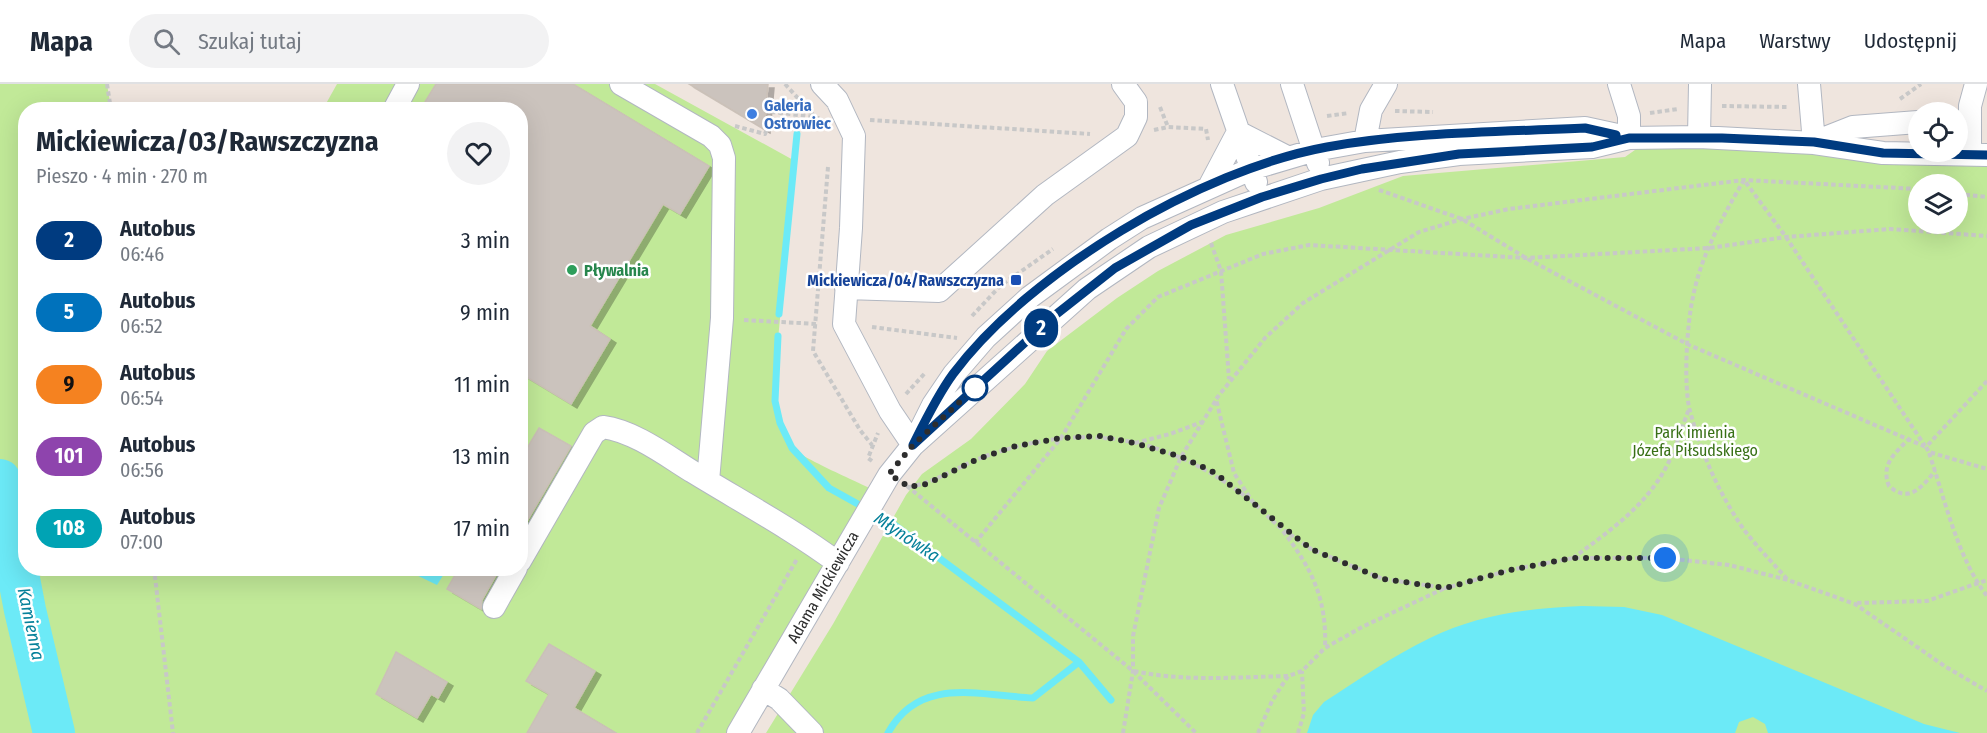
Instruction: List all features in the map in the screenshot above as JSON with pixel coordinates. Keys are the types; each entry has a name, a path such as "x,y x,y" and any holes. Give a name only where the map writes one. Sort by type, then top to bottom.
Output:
{"street":[{"path":"398,102 408,84"},
{"path":"621,84 711,136 720,146 724,158 722,318 708,482"},
{"path":"822,84 837,100 854,136 854,170 844,324 890,411 913,445"},
{"path":"846,288 939,291 1045,195 1127,136 1136,117 1136,102 1123,84"},
{"path":"1222,84 1262,197"},
{"path":"1365,141 1371,110 1386,84"},
{"path":"1619,84 1629,116 1629,138"},
{"path":"1699,137 1700,84"},
{"path":"1809,84 1814,142"},
{"path":"1976,84 1971,119 1978,154"},
{"path":"1299,87 1321,179"},
{"name":"Adama Mickiewicza","path":"1814,142 1853,127 1908,123"},
{"name":"Adama Mickiewicza","path":"913,445 933,405 954,374 986,337 1030,297 1109,239 1142,218 1209,187 1287,157 1365,141 1585,128 1629,138"},
{"path":"1238,132 1287,157"},
{"path":"1209,187 1238,132"},
{"name":"Adama Mickiewicza","path":"738,733 884,483 913,445 1054,316 1115,268 1191,225 1262,197 1362,169 1459,154 1592,147 1629,138 1699,137 1814,142 1883,153 1978,154"},
{"path":"528,547 594,433 603,427 616,429 708,482 807,541 838,563"},
{"path":"494,607 511,576"},
{"path":"764,689 779,699 812,733"}],"path":[{"path":"107,84 110,102"},
{"path":"732,126 765,134 773,112 816,117"},
{"path":"847,118 1127,136 1168,127 1206,129"},
{"path":"1123,733 1133,671 1133,636 1144,568 1159,508 1182,457 1216,399 1265,338 1303,303 1419,232 1462,219 1533,206 1744,180 1908,188"},
{"path":"1744,180 1786,237 1929,452 1978,584 1987,596"},
{"path":"1744,180 1709,248 1693,296 1689,345 1689,409 1707,461 1725,498 1746,531 1788,579"},
{"path":"1370,186 1462,219 1526,258 1689,345 1911,438 1926,447"},
{"path":"1968,195 1987,197"},
{"path":"975,543 1061,438 1126,329 1158,297 1263,254 1309,245 1526,258 1709,248 1786,237 1890,229 1987,236"},
{"path":"1205,242 1211,243 1221,271 1230,380"},
{"path":"768,322 844,324 957,338"},
{"path":"1926,447 1987,381"},
{"path":"1216,399 1234,473 1252,501"},
{"path":"1573,558 1626,517 1646,497 1665,470 1689,409"},
{"path":"1134,443 1170,434 1203,421"},
{"path":"868,458 884,483 909,487 927,484 978,459 1016,446 1061,438 1100,436 1182,457 1215,473 1252,501 1278,526 1305,560 1320,592 1326,632 1325,648"},
{"path":"1911,438 1889,461 1886,473 1889,486 1901,494 1910,495 1919,490 1936,471"},
{"path":"1929,452 1987,469"},
{"path":"909,487 1133,671 1196,733"},
{"path":"1278,526 1311,549 1383,579 1446,588"},
{"path":"697,733 807,541"},
{"path":"1133,671 1163,678 1204,680 1288,676 1302,670 1325,648 1362,627 1446,588 1510,570 1573,558 1665,558 1729,565 1788,579 1855,604 1946,667 1987,691"},
{"path":"155,576 173,733"},
{"path":"1855,604 1927,601 1987,580"},
{"path":"1298,733 1304,713 1302,670"},
{"path":"1258,733 1272,701 1288,676"}],"green space":[{"path":"0,84 107,84 110,102 18,102 18,576 528,576 528,102 327,102 337,84 655,84 795,161 775,371 779,421 786,440 797,452 878,492 738,733 0,733"},
{"name":"Park imienia Józefa Piłsudskiego","path":"1652,138 1908,151 1908,162 1968,162 1968,154 1987,155 1987,733 766,733 833,624 906,495 922,474 971,439 1025,384 1047,351 1117,298 1158,271 1226,235 1319,208 1403,176 1625,157"}],"water":[{"path":"418,576 443,576 437,585"},
{"path":"1582,606 1624,607 1662,615 1924,724 1960,733 1768,733 1765,724 1753,717 1739,722 1735,733 1307,733 1313,715 1324,702 1389,660 1430,638 1466,624 1504,614"}],"building":[{"name":"Pływalnia","path":"436,84 573,84 709,166 680,214 663,204 590,326 610,339 571,404 528,378 528,102 425,102"},
{"name":"Galeria Ostrowiec","path":"689,84 768,84 764,129"},
{"path":"539,428 571,446 528,519 528,447"},
{"path":"454,576 496,576 482,600 481,609 447,589"},
{"path":"549,644 595,671 574,708 616,733 527,733 549,694 526,681"},
{"path":"396,652 447,682 438,698 431,694 417,718 376,694"}],"waterway":[{"name":"Młynówka","path":"779,314 797,134"},
{"name":"Młynówka","path":"778,336 775,401 780,423 792,448 829,488 892,523 1079,662 1111,700"},
{"name":"Kamienna","path":"0,480 18,574"},
{"name":"Kamienna","path":"18,576 54,733"},
{"path":"888,733 901,715 916,703 933,696 971,693 1033,698 1079,662"}],"bus line":[{"name":"2","path":"1616,135 1585,128 1365,141 1326,147 1287,157 1251,169 1180,199 1142,218 1068,268 1030,297 986,337 954,374 933,405 913,445 1054,316 1115,268 1191,225 1262,197 1321,179 1400,162 1459,154 1592,147 1629,138 1699,137 1814,142 1883,153 1987,155"}],"place":[{"name":"Galeria Ostrowiec","path":"752,114"},
{"name":"Pływalnia","path":"572,270"},
{"name":"Mickiewicza/04/Rawszczyzna","path":"1016,280"}],"route":[{"path":"975,388 913,445 889,474 909,487 927,484 978,459 1016,446 1061,438 1100,436 1182,457 1215,473 1252,501 1278,526 1311,549 1383,579 1446,588 1510,570 1573,558 1665,558"}]}
